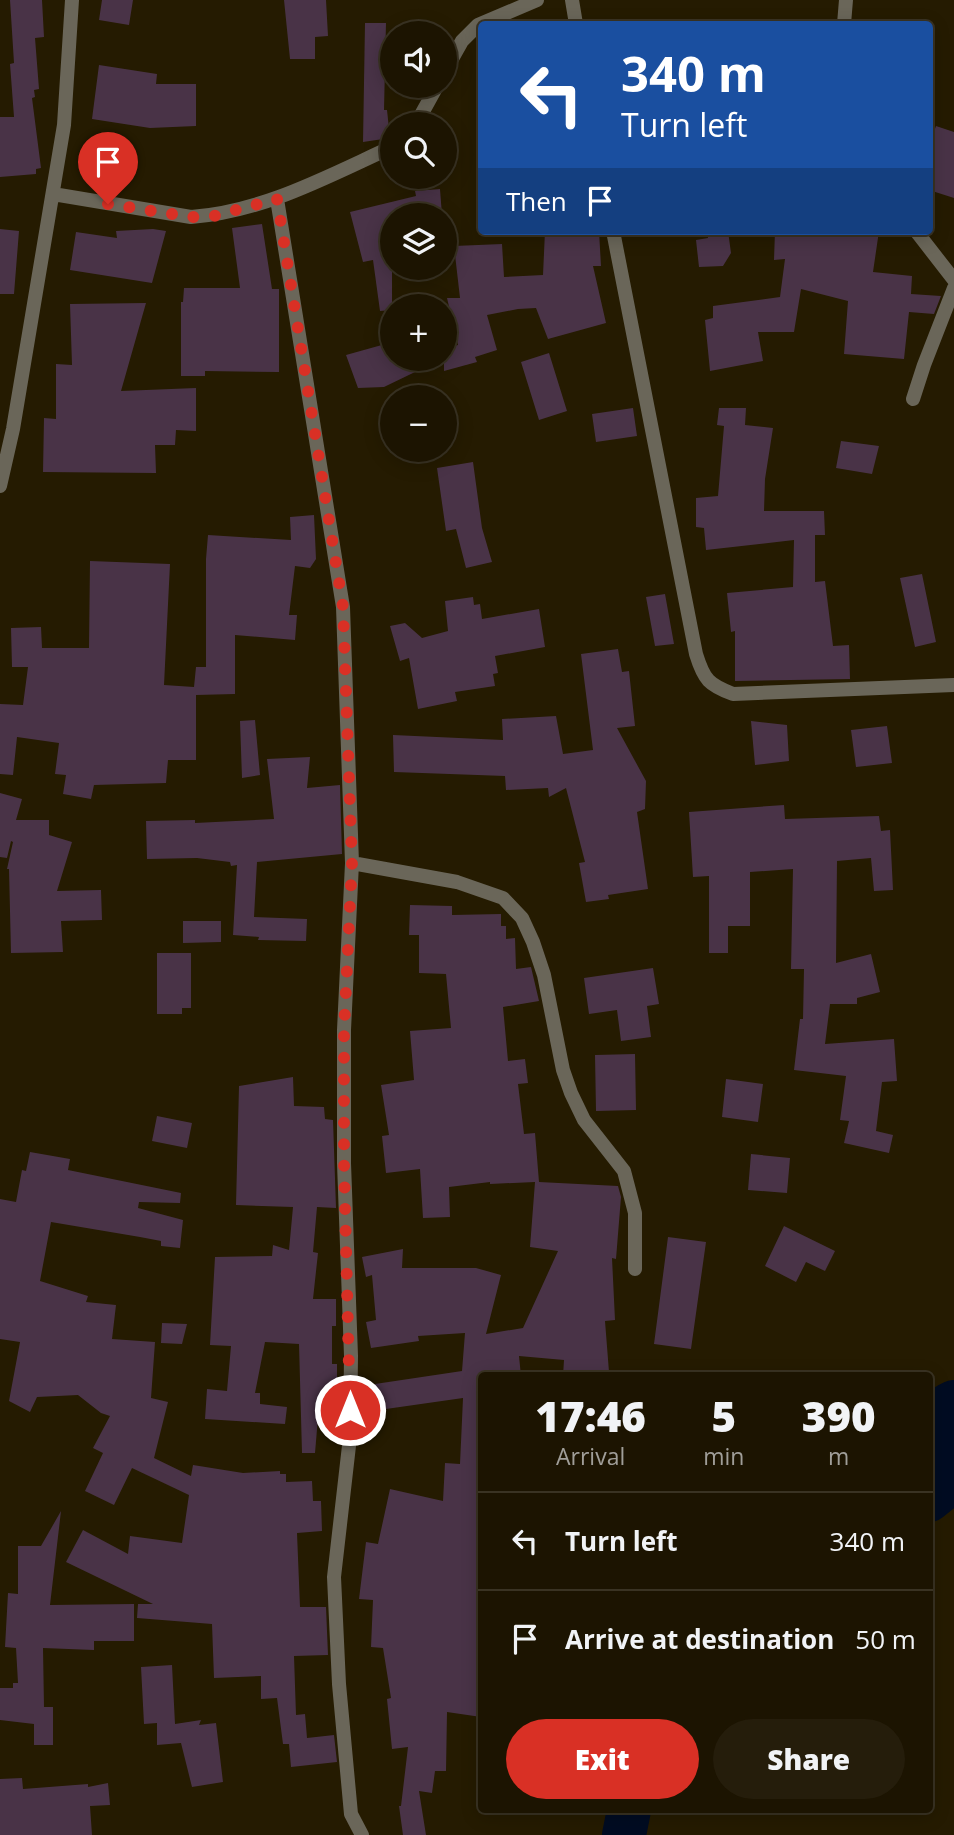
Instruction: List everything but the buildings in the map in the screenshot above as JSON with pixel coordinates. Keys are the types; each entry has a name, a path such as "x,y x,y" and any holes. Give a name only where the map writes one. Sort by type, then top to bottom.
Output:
{"street":[{"path":"0,486 13,429 64,125 72,0"},
{"path":"487,21 537,0"},
{"path":"572,0 576,21"},
{"path":"844,21 846,0"},
{"path":"457,50 478,25"},
{"path":"53,194 191,217 214,216 277,199 380,152"},
{"path":"277,199 343,607 352,863 344,1030 344,1163 351,1356 350,1437 334,1577 339,1684 351,1814 362,1835"},
{"path":"614,235 696,654 702,672 712,686 733,694 954,685"},
{"path":"919,235 954,280"},
{"path":"913,399 954,288"},
{"path":"352,863 457,882 503,898 522,918 544,975 570,1093 584,1120 624,1171 635,1213 635,1269"}],"waterway":[{"path":"933,1497 944,1488 948,1405 954,1402"},
{"path":"624,1835 628,1813"}],"route":[{"path":"108,204 191,217 214,216 277,199 343,607 352,863 344,1030 350,1410"}]}
